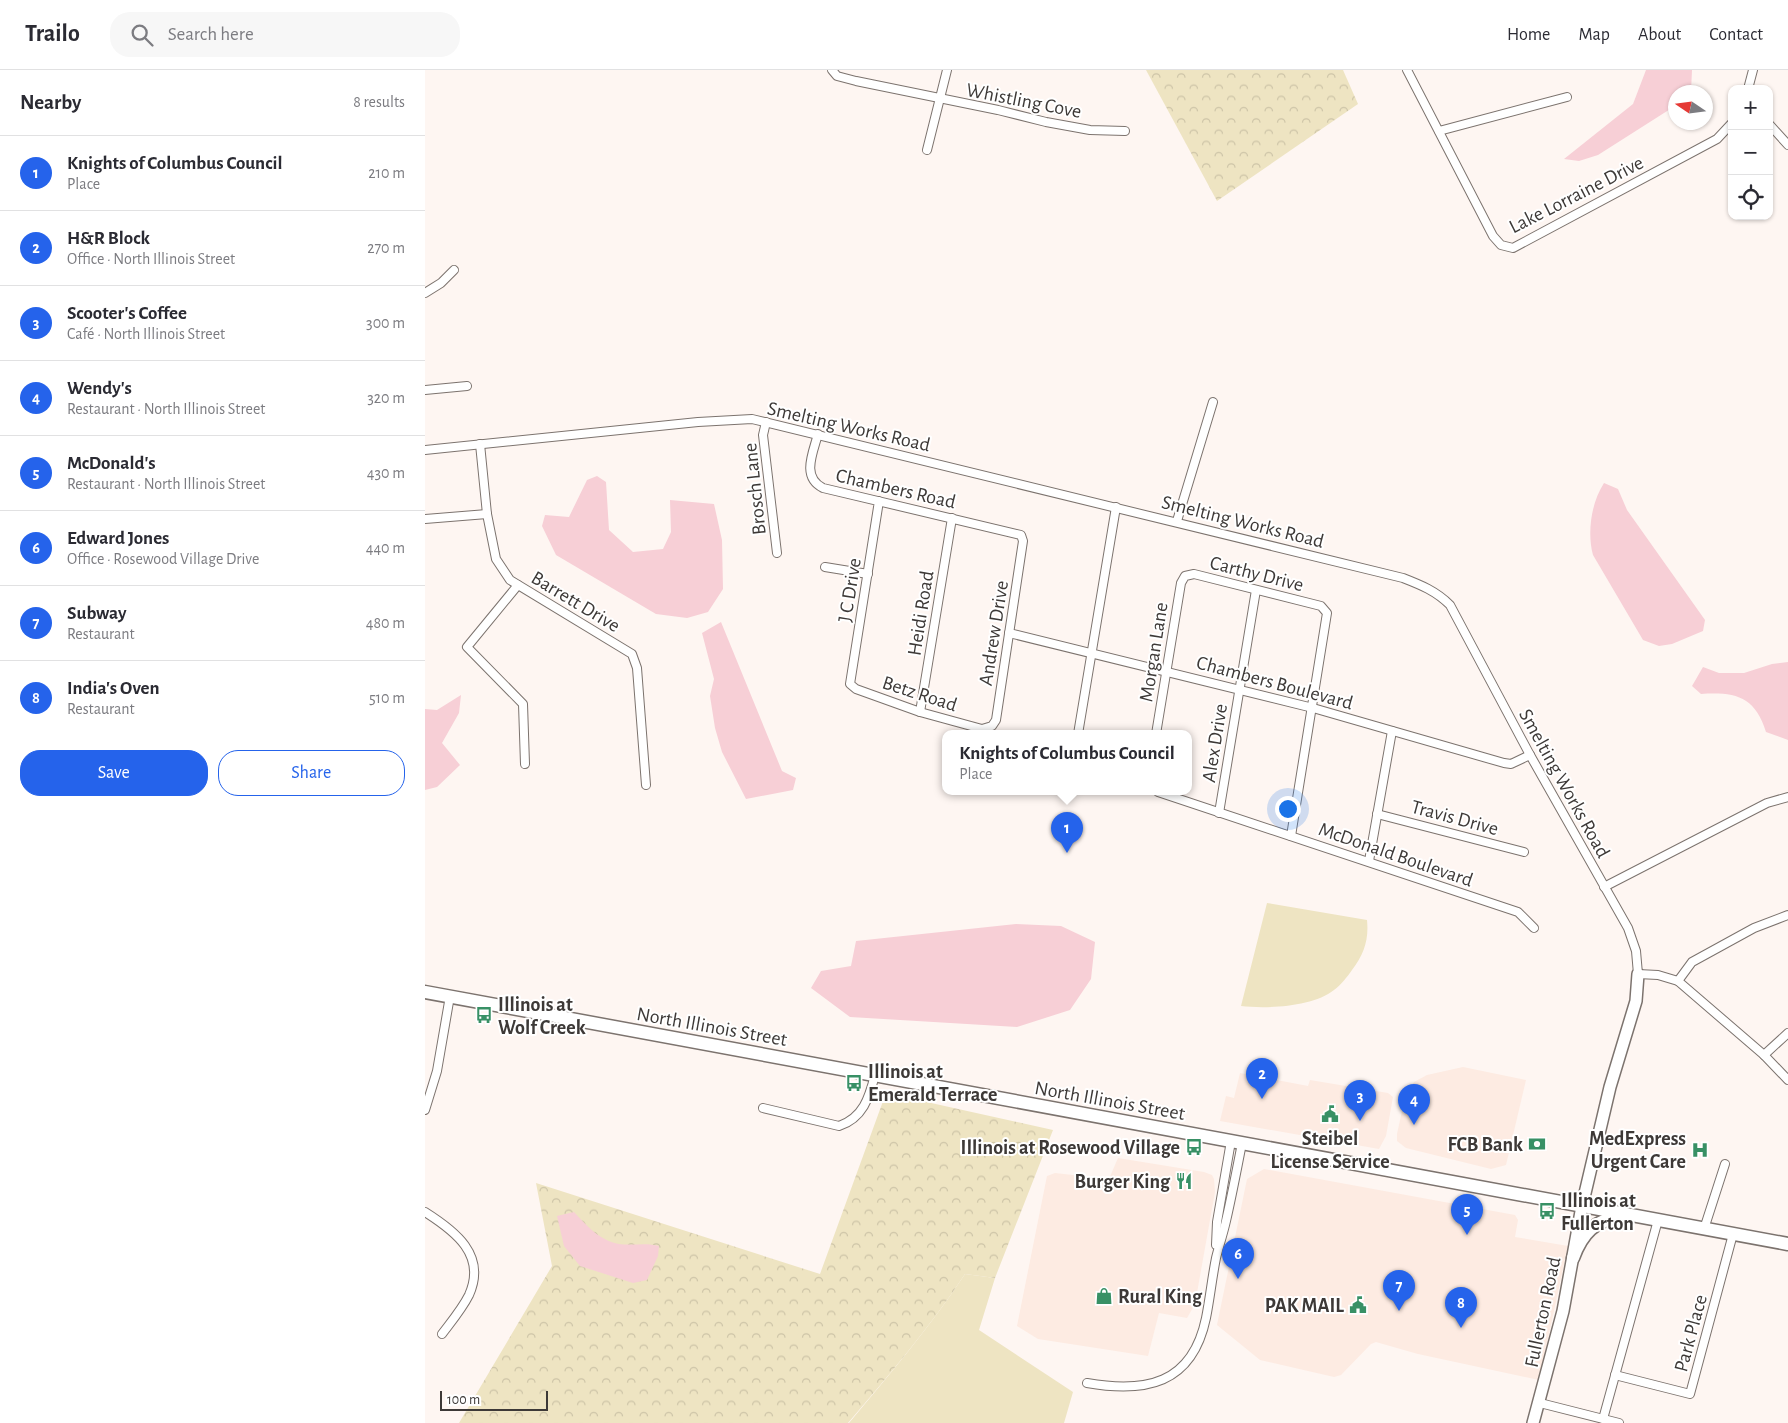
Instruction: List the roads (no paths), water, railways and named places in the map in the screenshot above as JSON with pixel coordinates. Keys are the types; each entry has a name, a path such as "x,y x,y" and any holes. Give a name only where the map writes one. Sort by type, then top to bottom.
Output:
{"main road":[{"name":"North Illinois Street","path":"425,992 1788,1244"},
{"path":"1573,1258 1580,1241 1591,1227 1613,1218 1630,1215"}],"street":[{"name":"Whistling Cove","path":"832,70 837,76 856,82 939,100 1073,127 1125,131"},
{"path":"927,150 947,70"},
{"name":"Lake Lorraine Drive","path":"1407,70 1493,236 1501,245 1513,248 1717,139 1728,127"},
{"path":"1749,85 1753,70"},
{"path":"1439,132 1567,97"},
{"path":"1773,128 1788,145"},
{"path":"425,293 441,284 455,270"},
{"path":"425,390 467,386"},
{"path":"1177,521 1213,402"},
{"name":"Smelting Works Road","path":"425,450 725,420 766,422 1177,521 1403,578 1438,594 1450,605 1530,755 1628,928 1635,951 1638,974"},
{"name":"Brosch Lane","path":"766,422 763,435 777,553"},
{"name":"Chambers Road","path":"818,434 810,470 811,478 815,484 823,488 1021,535"},
{"name":"Barrett Drive","path":"481,444 487,514 496,559 510,580 632,654 637,668 646,785"},
{"name":"J C Drive","path":"850,684 879,500"},
{"path":"1079,730 1117,507"},
{"path":"425,519 487,514"},
{"name":"Heidi Road","path":"920,712 951,518"},
{"name":"Andrew Drive","path":"983,729 992,726 995,720 1023,541 1021,535"},
{"path":"825,567 867,574"},
{"name":"Carthy Drive","path":"1185,576 1195,574 1321,606 1327,614 1313,708"},
{"name":"Morgan Lane","path":"1156,730 1181,583 1185,576"},
{"path":"518,585 467,647 523,704 525,764"},
{"name":"Alex Drive","path":"1219,813 1257,590"},
{"name":"Chambers Boulevard","path":"1009,633 1313,708 1504,763 1511,764 1530,755"},
{"name":"Betz Road","path":"850,684 856,689 920,712 983,729"},
{"path":"1291,836 1313,708"},
{"path":"1369,861 1392,732"},
{"name":"McDonald Boulevard","path":"1167,795 1518,912 1533,928"},
{"path":"1604,887 1767,803 1788,797"},
{"name":"Travis Drive","path":"1377,814 1524,852"},
{"path":"1678,980 1692,962 1754,928 1788,915"},
{"path":"1638,974 1658,975 1678,980 1763,1055 1788,1080"},
{"name":"Fullerton Road","path":"1533,1423 1563,1311 1582,1206 1611,1087 1636,1001 1638,974"},
{"path":"425,1110 437,1071 451,996"},
{"path":"1763,1055 1788,1033"},
{"path":"763,1108 839,1126 849,1123 857,1116 867,1102 875,1075"},
{"path":"1087,1383 1111,1387 1137,1387 1160,1380 1180,1368 1195,1348 1201,1334 1216,1257 1226,1224 1237,1142"},
{"path":"1704,1229 1725,1164"},
{"path":"425,1212 447,1226 463,1241 469,1251 473,1266 473,1282 469,1295 443,1334"},
{"path":"1603,1419 1658,1220"},
{"name":"Park Place","path":"1615,1375 1690,1394 1733,1234"},
{"path":"1539,1403 1619,1423"}],"place":[{"name":"Knights of Columbus Council","path":"1067,853"},
{"name":"Illinois at Wolf Creek","path":"484,1015"},
{"name":"Illinois at Emerald Terrace","path":"854,1083"},
{"name":"H&R Block","path":"1262,1099"},
{"name":"Steibel License Service","path":"1330,1114"},
{"name":"Scooter's Coffee","path":"1360,1121"},
{"name":"Wendy's","path":"1414,1125"},
{"name":"FCB Bank","path":"1537,1144"},
{"name":"Illinois at Rosewood Village","path":"1194,1147"},
{"name":"MedExpress Urgent Care","path":"1700,1150"},
{"name":"Burger King","path":"1184,1181"},
{"name":"Illinois at Fullerton","path":"1547,1211"},
{"name":"McDonald's","path":"1467,1235"},
{"name":"Edward Jones","path":"1238,1279"},
{"name":"Rural King","path":"1104,1296"},
{"name":"PAK MAIL","path":"1358,1305"},
{"name":"Subway","path":"1399,1311"},
{"name":"India's Oven","path":"1461,1328"}]}
